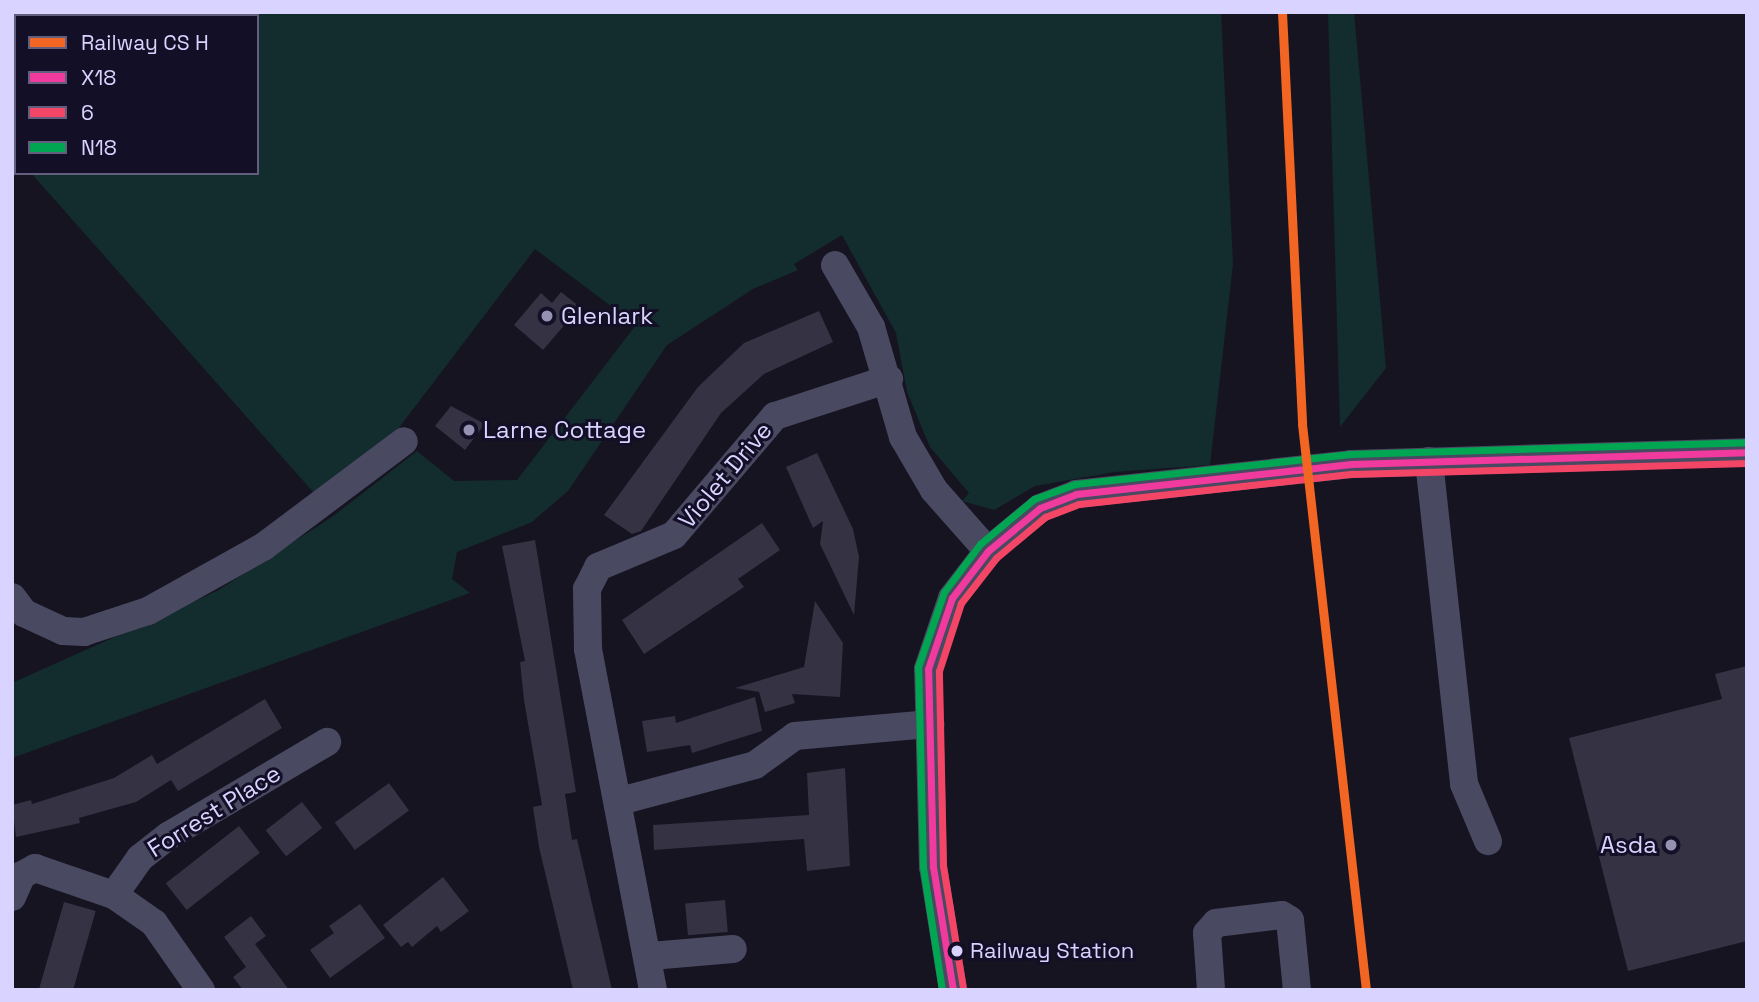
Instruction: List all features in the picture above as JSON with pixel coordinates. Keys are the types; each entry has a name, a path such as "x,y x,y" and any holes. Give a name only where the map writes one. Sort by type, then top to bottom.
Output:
{"street":[{"path":"835,265 871,327 889,379 903,437 934,490 988,551"},
{"name":"Violet Drive","path":"653,990 651,956 588,649 587,589 598,567 674,535 775,416 889,379"},
{"path":"12,597 24,613 63,631 84,632 148,611 262,547 404,441"},
{"path":"954,990 933,867 928,669 952,598 988,551 1040,508 1076,494 1351,464 1747,452"},
{"path":"1429,461 1464,784 1488,841"},
{"path":"620,801 755,765 795,736 930,724"},
{"name":"Forrest Place","path":"114,895 140,858 168,836 327,742"},
{"path":"12,897 22,875 35,868 114,895 154,923 201,990"},
{"path":"1211,990 1207,933 1216,923 1282,915 1290,920 1297,990"},
{"path":"651,956 733,949"}],"green space":[{"path":"12,12 1221,12 1233,264 1210,465 1115,472 1035,486 994,510 962,501 969,493 930,447 907,392 896,333 842,235 794,264 798,270 753,289 667,345 568,491 532,522 457,552 452,579 470,593 12,758 12,683 217,591 332,517 417,451 454,481 517,480 636,325 535,249 395,433 314,493 33,175 259,175 259,14 14,14 14,84"},
{"path":"1328,12 1354,12 1386,368 1340,427"}],"building":[{"name":"Glenlark","path":"561,292 580,307 543,350 514,325 541,293 552,303"},
{"path":"819,311 833,342 764,374 721,413 641,531 632,534 604,515 698,387 744,343"},
{"name":"Larne Cottage","path":"451,406 485,424 465,450 435,426"},
{"path":"817,453 853,529 859,557 854,615 820,544 823,521 813,528 786,467"},
{"path":"762,523 780,550 738,579 744,587 644,654 622,620"},
{"path":"535,540 576,792 565,794 572,840 577,839 612,990 573,990 539,847 533,807 542,805 524,700 520,662 525,661 502,546"},
{"path":"815,601 843,643 840,697 792,694 795,703 765,712 759,692 735,688 804,667"},
{"name":"Asda","path":"1747,666 1747,941 1628,971 1569,738 1722,699 1715,674"},
{"path":"755,697 762,731 692,753 690,745 647,752 642,721 675,716 676,723"},
{"path":"265,699 282,728 178,791 171,780 136,802 79,818 80,823 16,837 12,805 31,800 32,804 114,778 152,755 157,764"},
{"path":"845,768 850,866 807,871 804,839 654,850 653,825 809,815 807,773"},
{"path":"389,783 409,811 355,850 335,822"},
{"path":"302,802 322,828 286,856 266,830"},
{"path":"239,826 260,853 187,910 166,883"},
{"path":"443,877 469,911 441,932 437,926 412,947 408,942 401,947 383,925"},
{"path":"725,900 728,932 688,935 685,903"},
{"path":"64,902 96,911 73,990 39,989"},
{"path":"360,904 385,938 330,978 310,950 334,933 329,926"},
{"path":"251,916 266,936 255,944 289,990 243,990 233,977 246,967 224,937"}],"transit line":[{"path":"1282,12 1302,424 1366,990"},
{"name":"N18","path":"942,990 923,867 918,667 944,592 980,544 1034,499 1075,484 1350,454 1747,442"},
{"name":"X18","path":"953,990 933,867 928,669 952,598 988,551 1040,508 1076,494 1351,464 1747,452"},
{"name":"6","path":"963,988 943,866 939,671 961,603 996,558 1045,517 1079,504 1352,474 1747,463"}],"place":[{"name":"Glenlark","path":"547,316"},
{"name":"Larne Cottage","path":"469,430"},
{"name":"Asda","path":"1671,845"},
{"name":"Railway Station","path":"957,951"}]}
